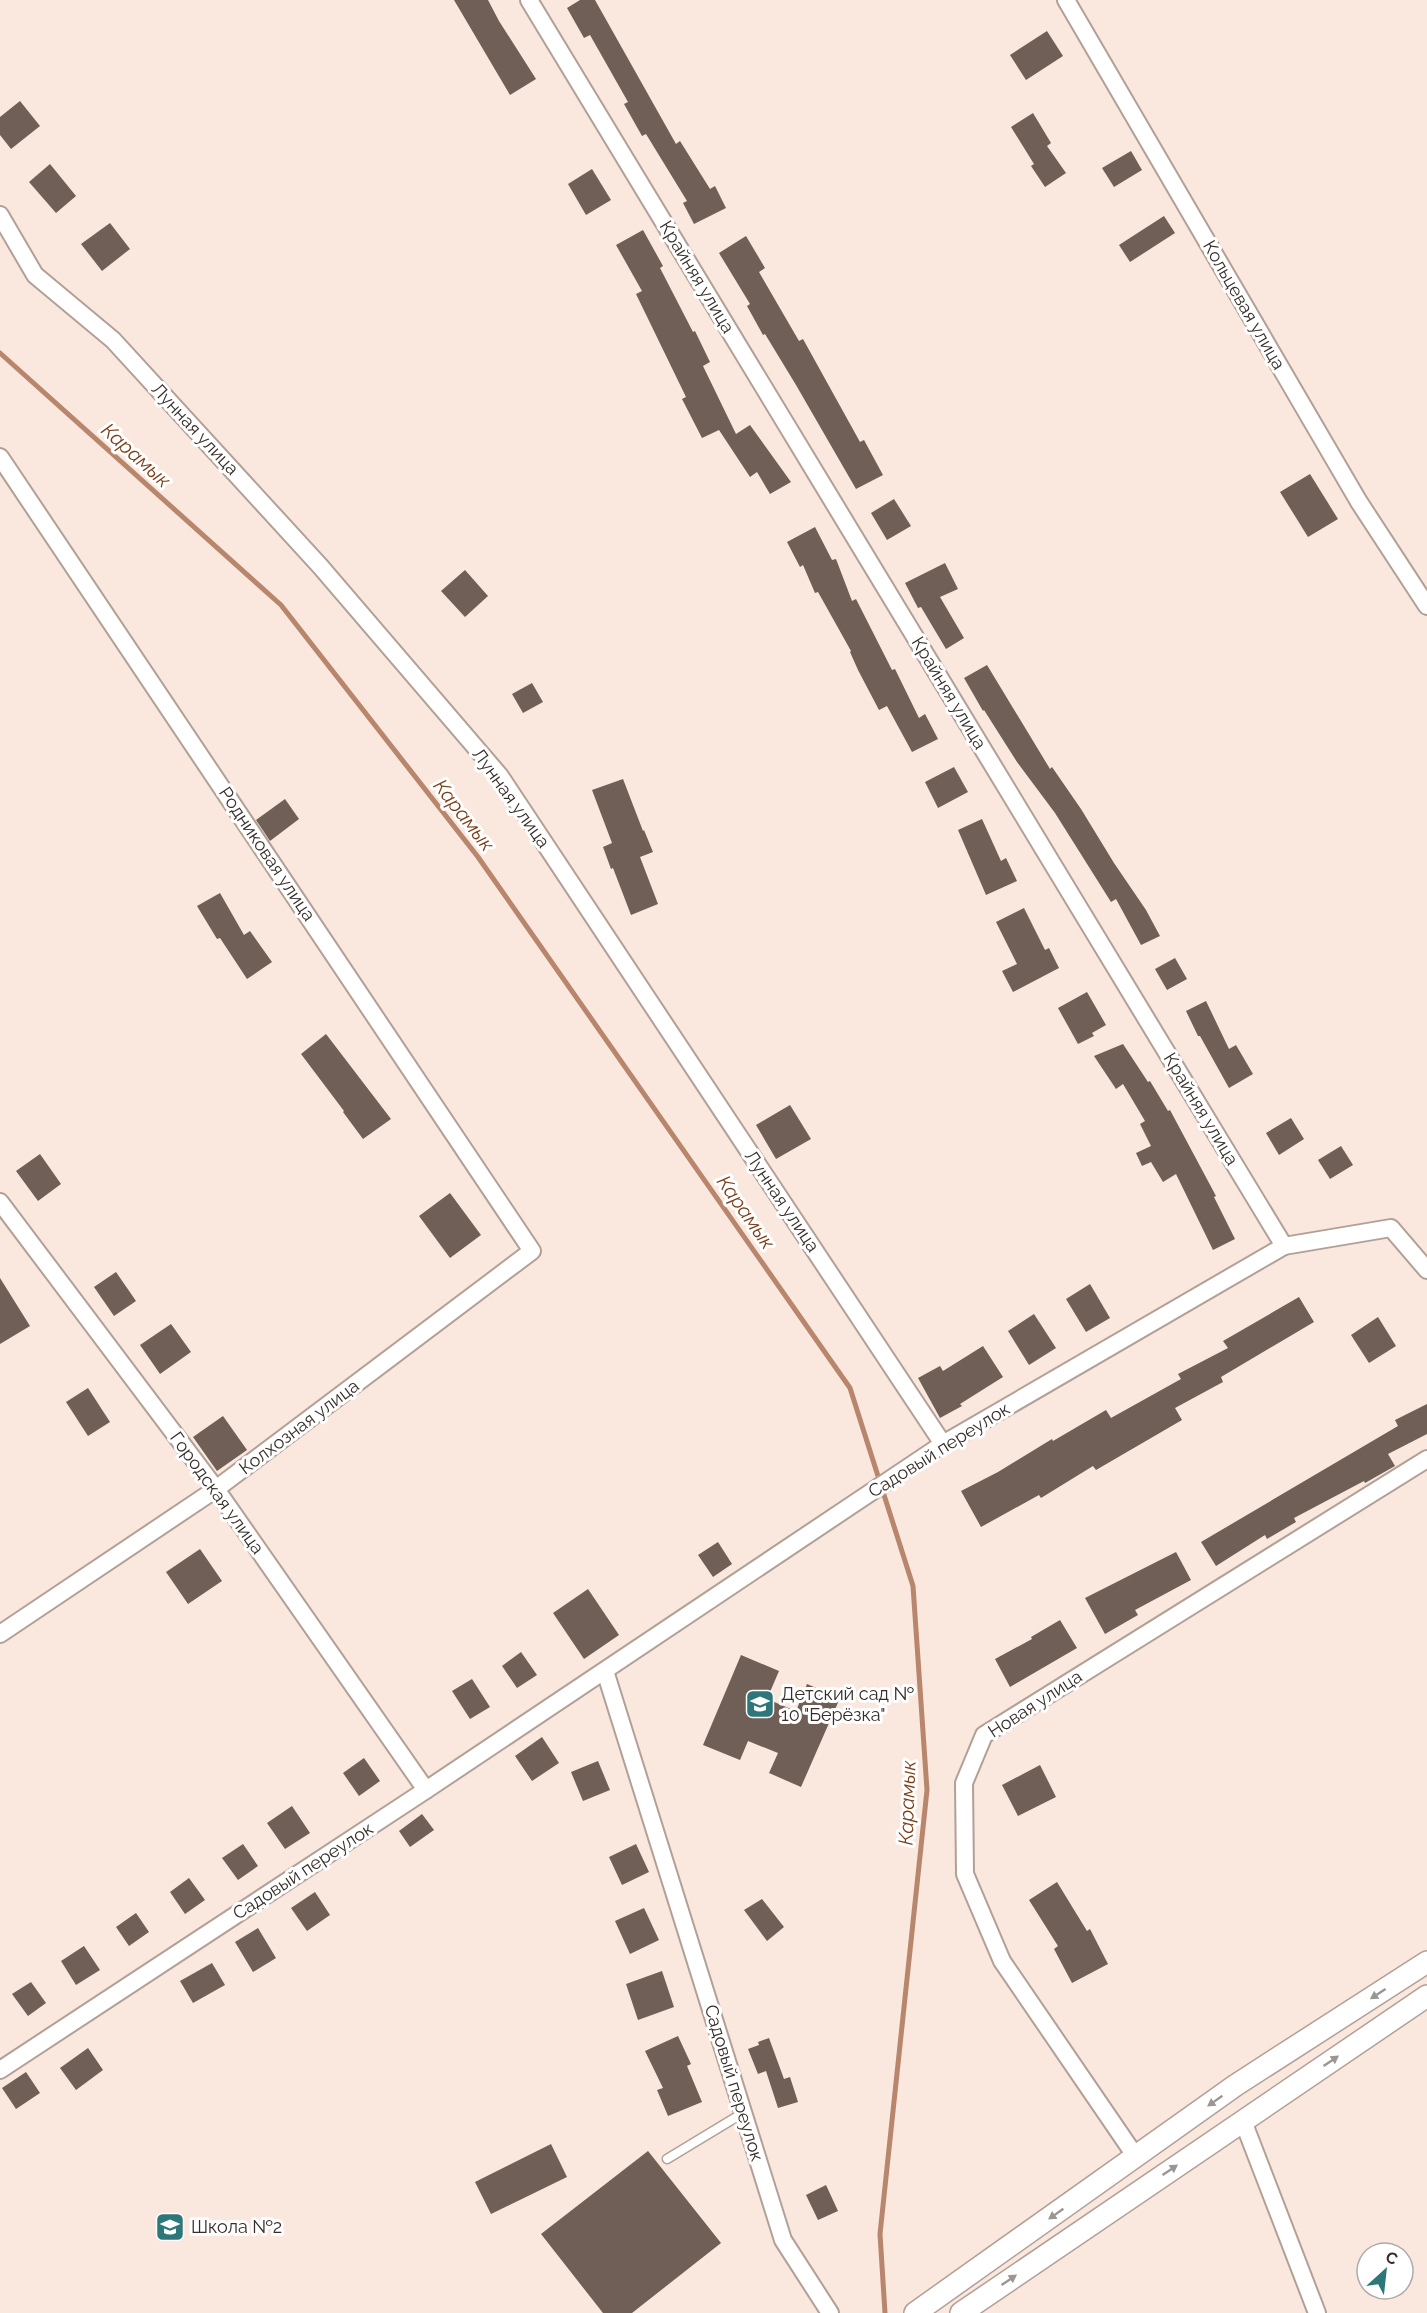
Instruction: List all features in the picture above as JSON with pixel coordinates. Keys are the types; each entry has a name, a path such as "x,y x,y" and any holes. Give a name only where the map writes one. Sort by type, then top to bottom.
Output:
{"street":[{"name":"Крайняя улица","path":"529,0 1284,1246"},
{"name":"Кольцевая улица","path":"1066,0 1359,502 1427,606"},
{"name":"Лунная улица","path":"0,215 35,275 121,349 320,566 500,776 943,1444"},
{"name":"Родниковая улица","path":"0,457 532,1251"},
{"name":"Городская улица","path":"0,1202 216,1489 426,1790"},
{"path":"1284,1246 1391,1228 1427,1270"},
{"name":"Садовый переулок","path":"0,2070 426,1790 943,1444 1284,1246"},
{"name":"Колхозная улица","path":"0,1634 216,1489 532,1251"},
{"name":"Новая улица","path":"1136,2157 1002,1961 965,1874 964,1783 984,1735 1427,1459"},
{"name":"Садовый переулок","path":"605,1671 783,2240 830,2313"},
{"path":"915,2313 1236,2085 1427,1962"},
{"path":"961,2313 981,2307 1243,2121 1427,1996"},
{"path":"1243,2121 1317,2313"}],"lane":[{"path":"667,2159 743,2113"}],"building":[{"path":"454,0 488,0 536,79 510,95"},
{"path":"580,0 595,0 676,144 680,141 710,189 715,186 726,208 694,224 683,203 687,201 646,134 642,136 624,104 628,102 590,35 584,38 567,8"},
{"path":"1047,31 1063,56 1026,80 1010,55"},
{"path":"20,101 40,126 11,149 0,135 0,117"},
{"path":"1033,113 1051,143 1047,146 1066,173 1045,187 1031,166 1034,164 1011,127"},
{"path":"1131,151 1142,170 1114,187 1102,168"},
{"path":"50,164 76,196 56,213 29,182"},
{"path":"592,169 611,200 586,215 568,184"},
{"path":"1164,216 1175,233 1130,262 1119,245"},
{"path":"110,223 130,249 102,271 81,244"},
{"path":"643,230 663,266 660,268 710,362 703,366 736,434 750,425 791,482 770,494 757,472 750,477 719,430 702,438 682,399 686,397 636,294 642,291 616,245"},
{"path":"746,236 765,268 759,272 799,341 803,339 860,442 864,440 883,475 856,489 796,385 765,334 763,335 747,306 750,304 719,253"},
{"path":"1310,474 1338,519 1308,537 1280,492"},
{"path":"894,499 911,526 887,540 871,513"},
{"path":"815,527 832,560 836,559 852,601 856,599 919,718 925,714 938,739 912,752 887,706 879,710 858,670 851,651 818,592 815,593 803,565 800,567 787,542"},
{"path":"945,563 958,589 940,597 964,638 946,649 921,607 918,608 905,583"},
{"path":"465,570 488,596 465,617 441,591"},
{"path":"987,665 1050,769 1052,767 1081,809 1146,910 1160,936 1141,945 1116,899 1111,902 1055,813 983,711 964,678"},
{"path":"532,683 543,702 523,713 512,694"},
{"path":"954,767 968,792 938,808 925,782"},
{"path":"623,779 653,852 640,857 658,904 631,915 603,847 612,843 592,790"},
{"path":"285,799 299,819 270,841 256,820"},
{"path":"982,819 1001,861 1006,858 1017,881 986,895 958,830"},
{"path":"220,893 244,935 250,931 272,962 247,979 220,938 217,939 197,906"},
{"path":"1024,908 1045,950 1049,948 1059,968 1013,992 1002,971 1017,964 996,922"},
{"path":"1175,958 1187,979 1167,990 1155,969"},
{"path":"1087,992 1106,1025 1092,1033 1094,1036 1078,1044 1058,1008"},
{"path":"1206,1001 1229,1049 1236,1045 1253,1074 1229,1088 1186,1011"},
{"path":"326,1034 391,1119 363,1139 301,1054"},
{"path":"1123,1044 1168,1111 1170,1110 1216,1196 1214,1197 1235,1239 1213,1250 1176,1174 1163,1182 1151,1162 1142,1166 1136,1153 1151,1146 1140,1124 1145,1121 1123,1084 1116,1089 1094,1056"},
{"path":"790,1105 811,1139 776,1159 756,1125"},
{"path":"1291,1118 1304,1139 1279,1155 1266,1133"},
{"path":"1341,1146 1353,1165 1330,1179 1318,1160"},
{"path":"40,1154 61,1184 38,1201 16,1171"},
{"path":"450,1193 481,1235 450,1258 419,1216"},
{"path":"116,1272 136,1301 114,1316 94,1287"},
{"path":"0,1278 30,1326 0,1344"},
{"path":"1090,1284 1110,1318 1086,1332 1066,1299"},
{"path":"1299,1297 1314,1322 1221,1377 1223,1382 1175,1408 1182,1420 1096,1470 1093,1466 1041,1498 1039,1495 981,1527 961,1491 1106,1410 1111,1418 1181,1379 1178,1374 1228,1348 1223,1341"},
{"path":"1034,1314 1056,1348 1029,1365 1008,1331"},
{"path":"1378,1317 1396,1346 1369,1363 1351,1335"},
{"path":"171,1324 191,1352 160,1374 140,1345"},
{"path":"983,1346 1003,1377 960,1404 962,1406 940,1418 918,1378 940,1366 943,1371"},
{"path":"88,1388 110,1422 88,1436 66,1402"},
{"path":"1427,1404 1427,1434 1388,1454 1395,1466 1294,1518 1296,1522 1267,1539 1265,1535 1216,1566 1201,1542 1398,1426 1395,1420"},
{"path":"223,1416 247,1450 217,1471 193,1437"},
{"path":"718,1542 732,1564 713,1577 698,1555"},
{"path":"200,1549 222,1581 188,1604 166,1572"},
{"path":"1176,1552 1191,1580 1135,1610 1138,1615 1105,1634 1085,1598"},
{"path":"588,1589 619,1635 584,1659 553,1613"},
{"path":"1060,1620 1077,1648 1010,1687 995,1659 1032,1639 1031,1637"},
{"path":"521,1652 537,1675 517,1688 502,1666"},
{"path":"741,1655 779,1671 767,1699 796,1711 807,1684 840,1698 801,1787 769,1773 778,1753 748,1741 740,1760 703,1745"},
{"path":"472,1679 490,1707 470,1719 452,1691"},
{"path":"542,1737 559,1763 532,1781 515,1756"},
{"path":"364,1758 380,1781 359,1796 343,1773"},
{"path":"598,1761 610,1790 583,1801 571,1772"},
{"path":"1040,1765 1056,1797 1018,1816 1002,1785"},
{"path":"292,1806 310,1833 285,1849 267,1823"},
{"path":"422,1814 434,1830 410,1847 399,1831"},
{"path":"243,1844 258,1866 238,1880 222,1858"},
{"path":"636,1844 649,1872 622,1885 609,1857"},
{"path":"189,1878 205,1900 185,1914 170,1892"},
{"path":"1057,1882 1087,1931 1090,1929 1108,1964 1072,1983 1054,1949 1058,1946 1029,1900"},
{"path":"315,1892 330,1915 307,1931 291,1908"},
{"path":"762,1899 784,1927 767,1941 744,1910"},
{"path":"644,1908 659,1940 630,1954 615,1921"},
{"path":"136,1913 149,1932 129,1946 116,1927"},
{"path":"258,1928 276,1958 253,1972 235,1942"},
{"path":"84,1946 100,1970 76,1985 61,1961"},
{"path":"212,1963 225,1985 193,2003 180,1981"},
{"path":"662,1971 674,2007 638,2020 626,1984"},
{"path":"31,1982 46,2003 28,2016 12,1994"},
{"path":"678,2036 691,2064 687,2066 702,2102 668,2116 657,2090 663,2088 645,2051"},
{"path":"769,2038 784,2079 790,2077 798,2102 778,2108 766,2071 758,2074 748,2049"},
{"path":"88,2048 103,2070 76,2090 60,2068"},
{"path":"26,2072 40,2093 16,2109 2,2088"},
{"path":"551,2144 567,2177 491,2214 475,2182"},
{"path":"648,2151 721,2243 632,2313 603,2313 541,2234"},
{"path":"826,2185 838,2211 818,2220 806,2195"}],"waterway":[{"name":"Карамык","path":"0,353 281,605 478,857 850,1388 913,1586 927,1790 880,2234 885,2313"}],"place":[{"name":"Детский сад № 10 \"Берёзка\"","path":"760,1704"},
{"name":"Школа №2","path":"170,2227"}]}
